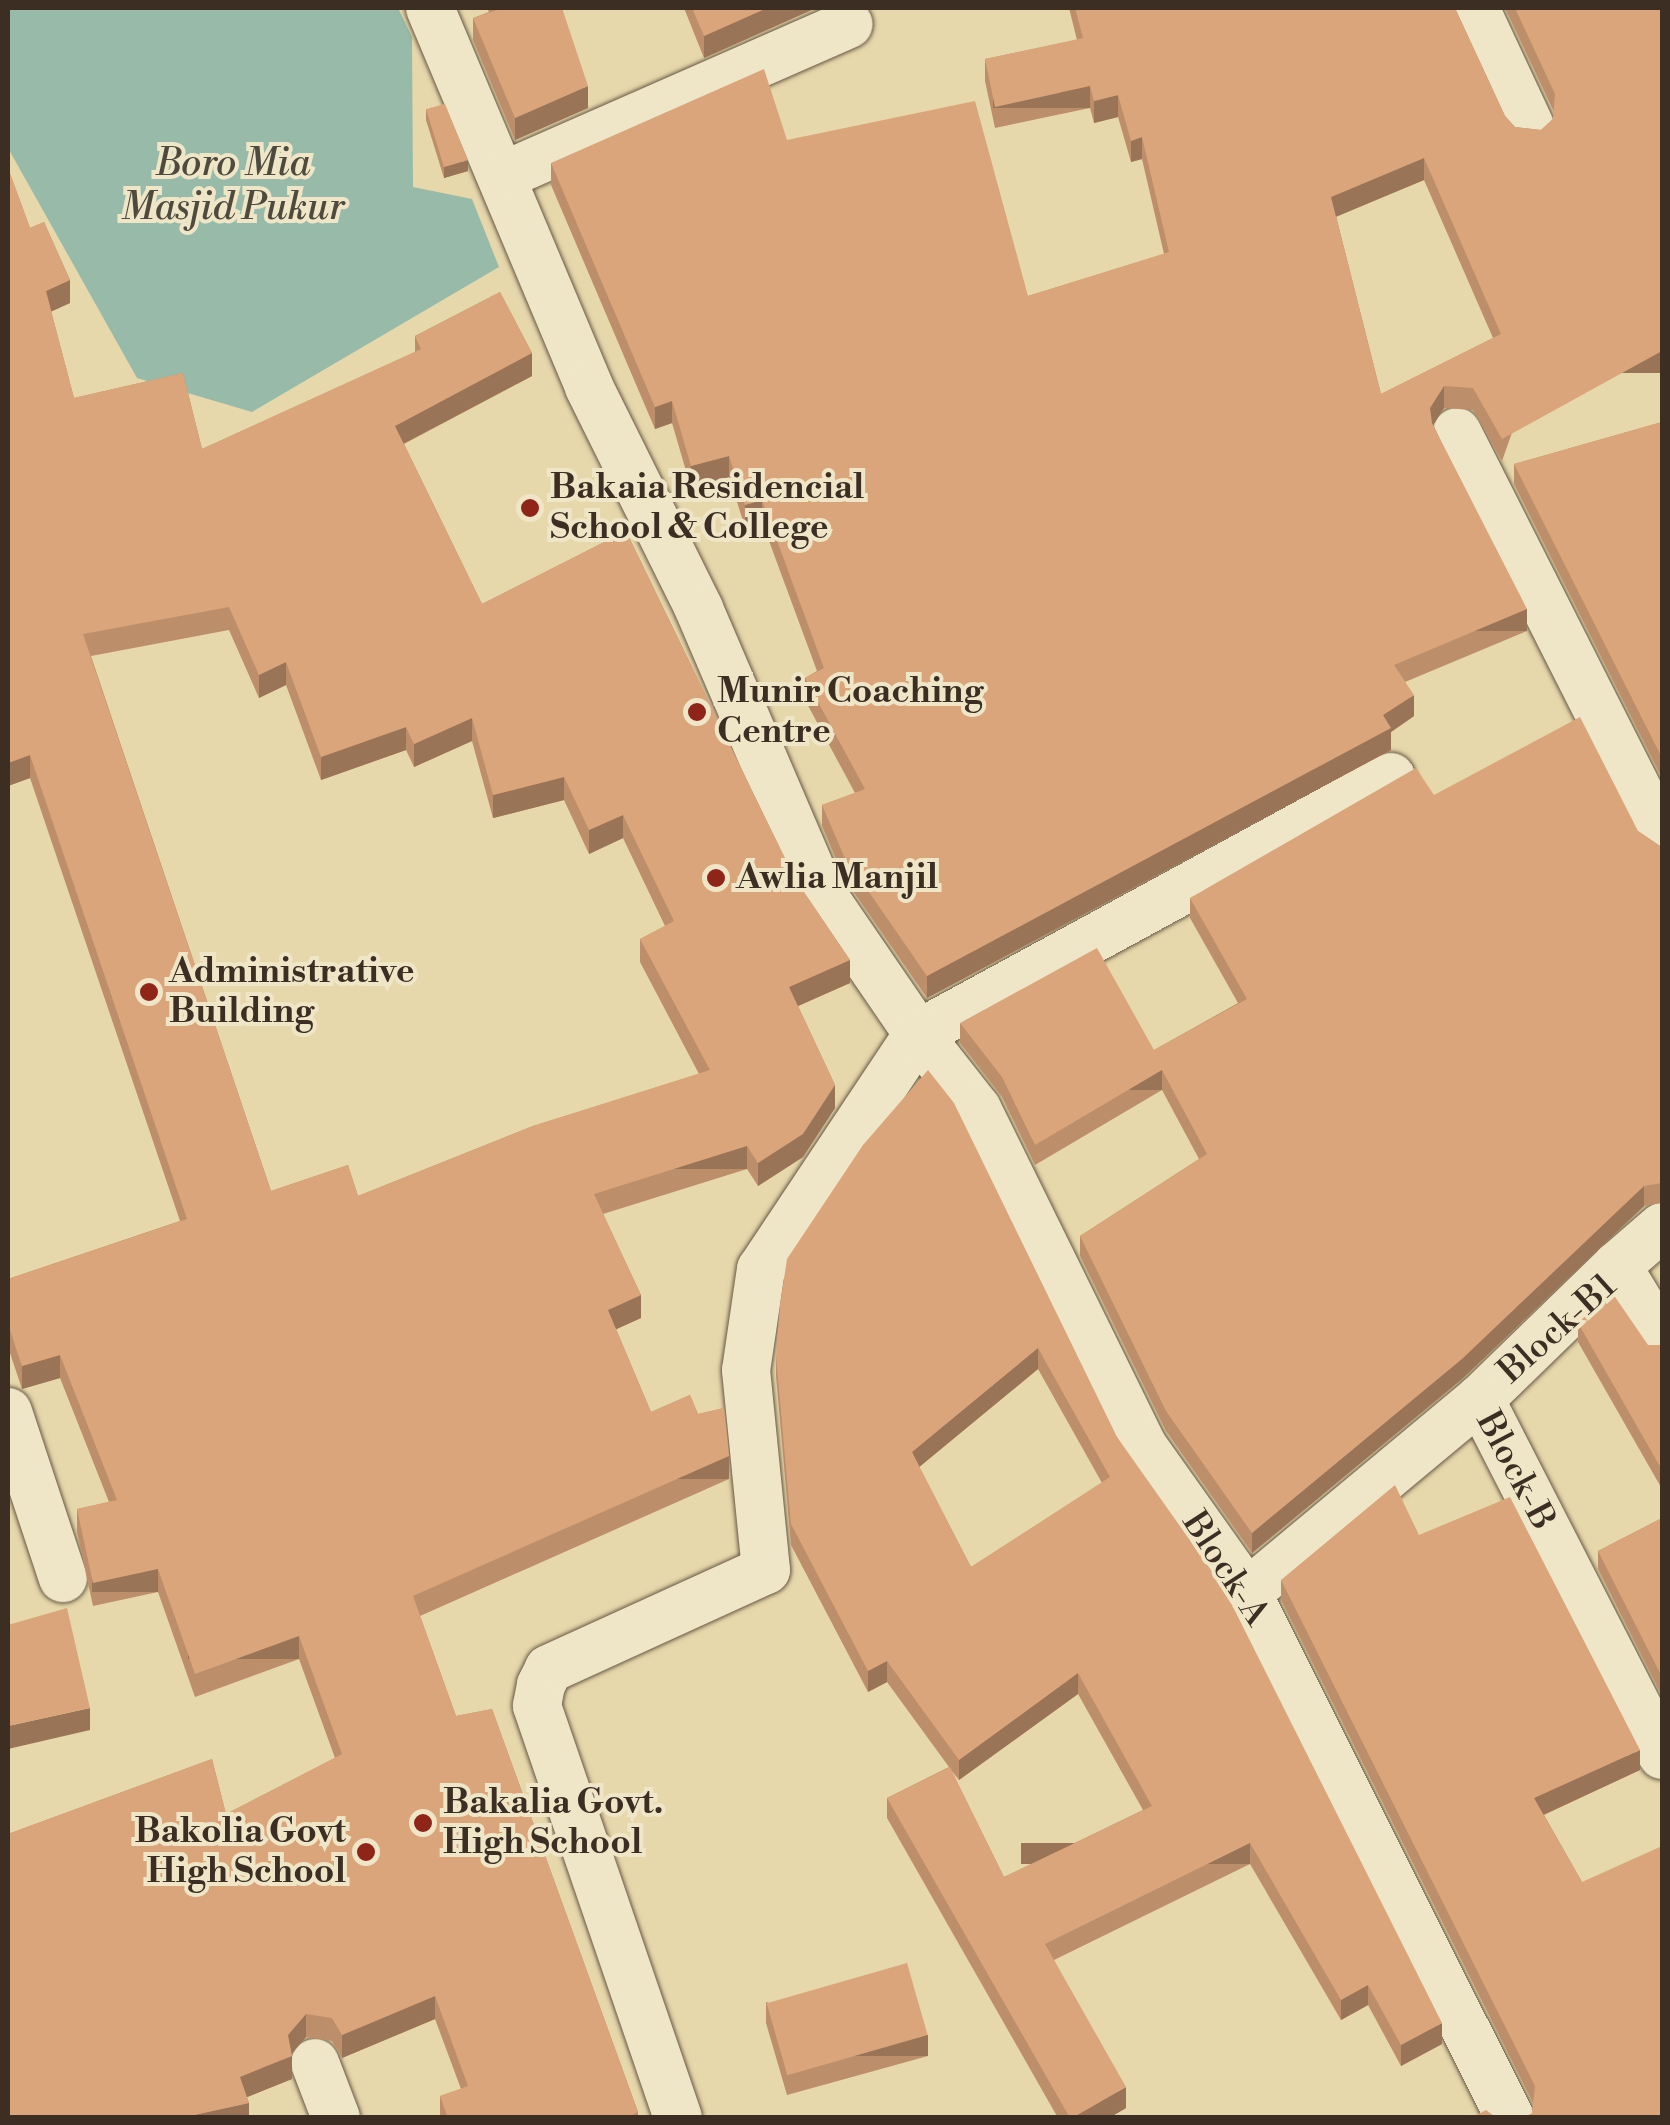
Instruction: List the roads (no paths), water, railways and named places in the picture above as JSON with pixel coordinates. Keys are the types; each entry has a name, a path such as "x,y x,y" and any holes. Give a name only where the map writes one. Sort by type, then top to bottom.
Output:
{"street":[{"name":"Block-A","path":"430,8 507,174 590,387 820,891 918,1034 977,1110 1142,1445 1247,1593 1510,2118"},
{"path":"1475,8 1530,126"},
{"path":"507,174 849,24"},
{"path":"1457,432 1662,838"},
{"path":"678,2118 537,1706 549,1669 766,1570 746,1370 761,1269 918,1034 1391,777"},
{"path":"1617,1266 1662,1227"},
{"name":"Block-B1","path":"1480,1399 1617,1266 1662,1340"},
{"name":"Block-B","path":"1247,1593 1480,1399 1662,1755"},
{"path":"8,1412 63,1578"},
{"path":"315,2064 336,2118"}],"water":[{"name":"Boro Mia Masjid Pukur","path":"8,8 398,8 412,37 413,187 472,199 499,267 252,412 137,378 8,148"}],"place":[{"name":"Bakaia Residencial School & College","path":"530,508"},
{"name":"Munir Coaching Centre","path":"697,712"},
{"name":"Awlia Manjil","path":"716,878"},
{"name":"Administrative Building","path":"149,992"},
{"name":"Bakalia Govt. High School","path":"423,1823"},
{"name":"Bakolia Govt High School","path":"366,1852"}]}
